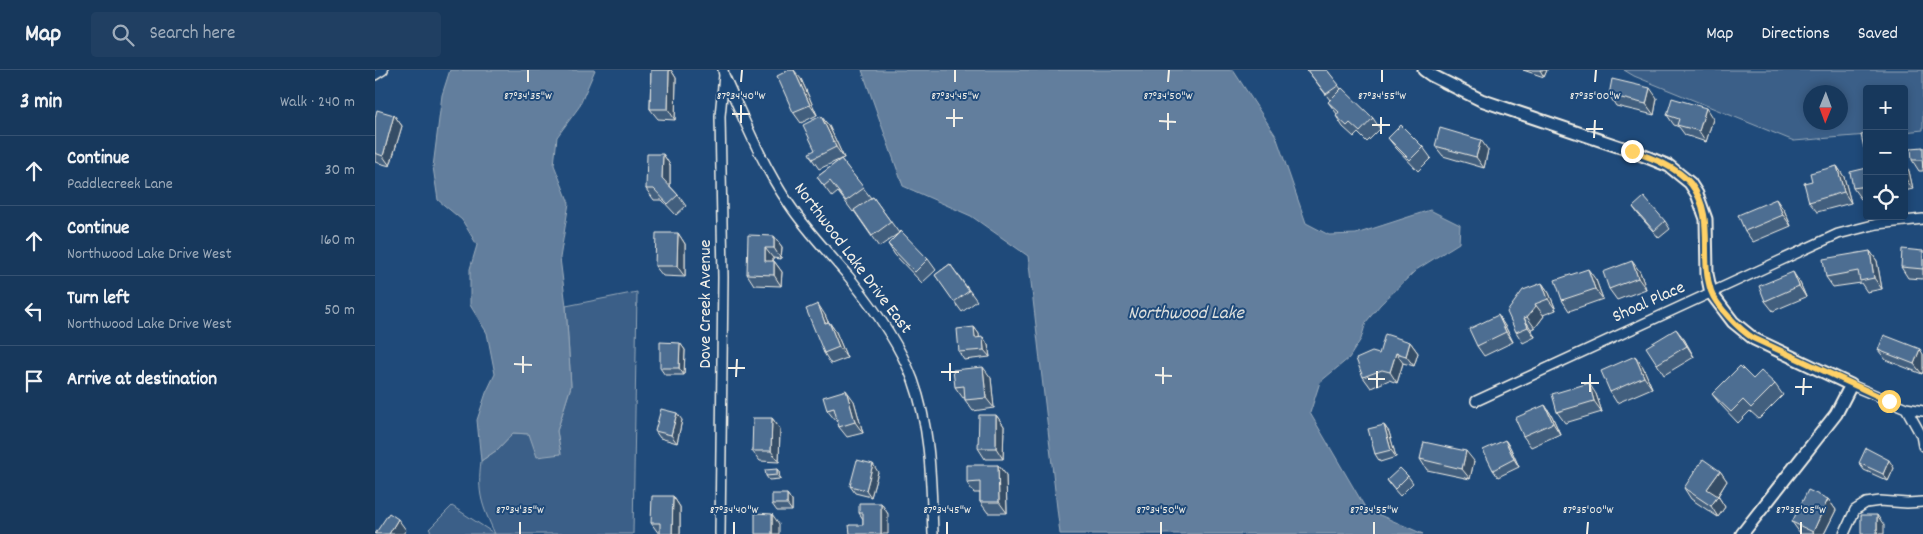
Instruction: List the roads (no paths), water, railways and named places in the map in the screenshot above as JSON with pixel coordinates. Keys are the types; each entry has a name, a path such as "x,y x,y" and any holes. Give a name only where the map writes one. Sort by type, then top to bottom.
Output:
{"street":[{"path":"375,76 383,70"},
{"path":"1424,70 1481,100 1632,151 1669,166 1690,183 1697,194 1706,219 1707,274 1711,293 1733,322 1753,338 1851,385 1905,408 1923,410"},
{"name":"Dove Creek Avenue","path":"720,534 723,277 720,116 724,73"},
{"name":"Northwood Lake Drive East","path":"724,73 756,145 788,204 849,277 881,320 902,354 921,406 927,433 933,534"},
{"name":"Shoal Place","path":"1476,401 1838,234 1877,224 1923,219"},
{"path":"1742,534 1836,414 1851,385"},
{"path":"1905,408 1922,434 1923,446"},
{"path":"1844,534 1855,510 1866,503 1880,501 1923,502"}],"water":[{"path":"450,70 595,70 579,107 557,137 554,165 569,203 560,258 566,306 571,386 557,431 561,454 537,457 529,434 513,433 497,450 481,461 477,420 495,374 487,333 470,305 470,269 477,245 462,220 438,200 433,167 442,95"},
{"name":"Northwood Lake","path":"862,70 1233,70 1276,136 1306,223 1329,235 1356,234 1430,210 1460,225 1459,243 1416,270 1380,305 1366,322 1361,339 1349,358 1320,382 1310,413 1366,509 1423,534 1060,534 1028,256 971,216 903,186"}]}
